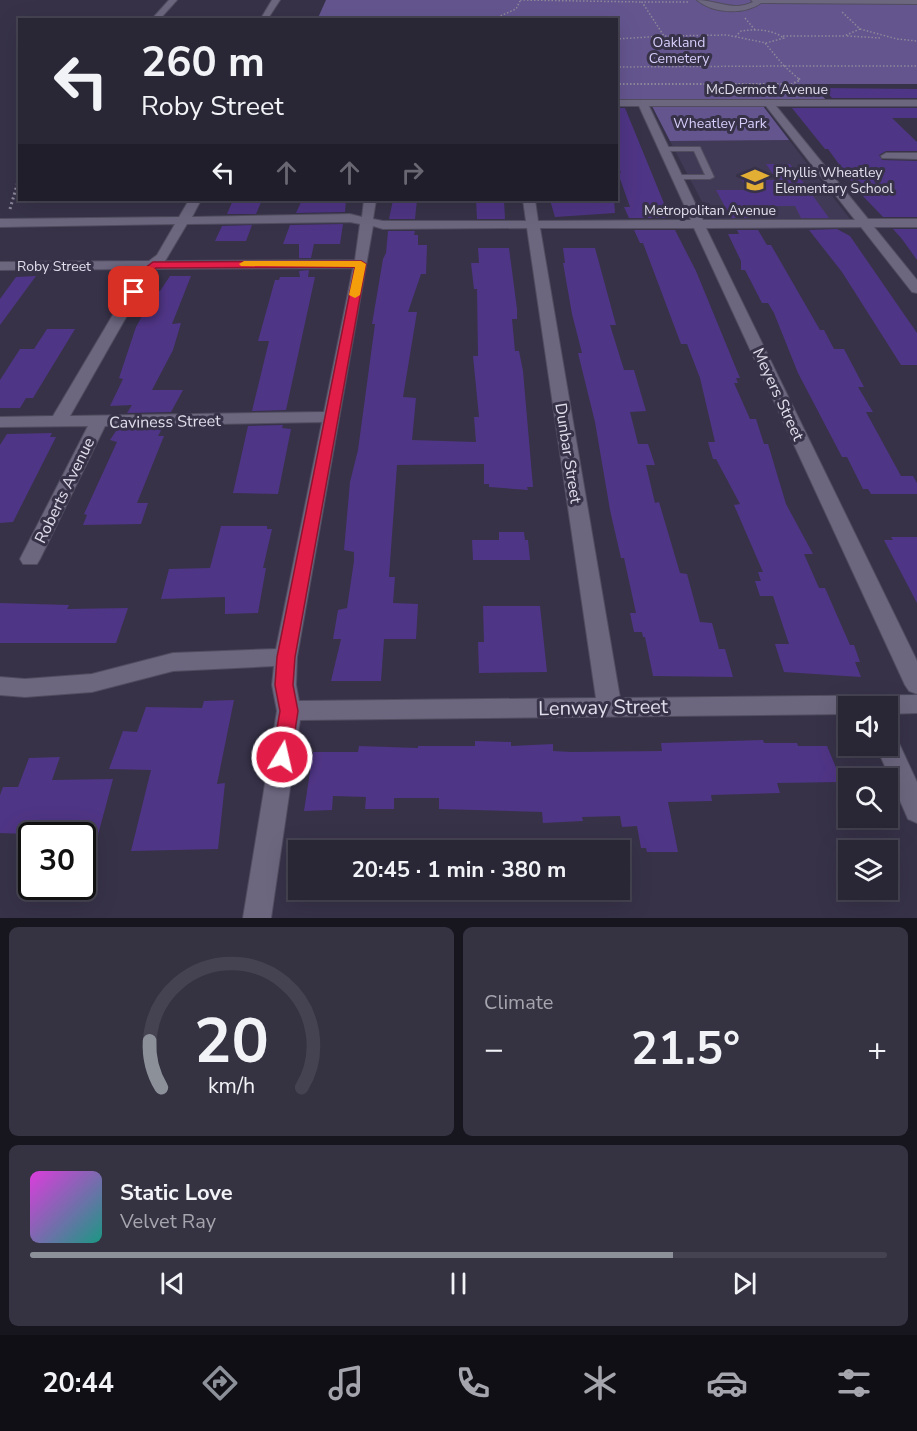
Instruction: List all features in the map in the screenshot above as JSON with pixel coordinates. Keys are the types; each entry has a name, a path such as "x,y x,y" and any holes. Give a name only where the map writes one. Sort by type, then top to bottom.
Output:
{"street":[{"path":"156,18 174,0"},
{"path":"264,18 276,0"},
{"path":"702,1 737,8 755,6 756,1 917,2"},
{"name":"McDermott Avenue","path":"618,103 917,103"},
{"name":"Meyers Street","path":"643,103 917,685"},
{"path":"769,103 917,289"},
{"path":"886,156 917,156"},
{"path":"59,421 144,273 162,257 194,201"},
{"path":"257,918 289,711 284,685 286,657 361,264 370,201"},
{"name":"Dunbar Street","path":"529,201 609,706"},
{"name":"Metropolitan Avenue","path":"4,220 350,218 383,225 533,226 917,223"},
{"name":"Roby Street","path":"0,266 361,264"},
{"name":"Caviness Street","path":"0,422 331,417"},
{"name":"Roberts Avenue","path":"30,559 98,422"},
{"path":"0,686 25,688 92,682 173,662 286,657"},
{"name":"Lenway Street","path":"898,705 917,704"},
{"name":"Lenway Street","path":"289,711 609,706 838,706"},
{"path":"892,756 917,812"}],"lane":[{"path":"663,149 697,149 710,177 676,177"}],"path":[{"path":"496,18 516,9 520,1 702,1"},
{"path":"641,1 664,36"},
{"path":"830,2 860,29 897,39"},
{"path":"844,36 860,29"},
{"path":"736,36 741,31 751,30 774,32 783,36 844,36 917,41"},
{"path":"618,39 736,36 764,43 780,41 783,36"},
{"path":"618,84 792,84 800,80 764,43"},
{"path":"618,67 917,66"},
{"path":"4,220 18,181"}],"shaded area":[{"name":"Phyllis Wheatley Elementary School","path":"789,140 850,219 711,219 670,141"}],"green space":[{"name":"Oakland Cemetery","path":"326,0 917,0 917,84 812,84 826,100 618,100 618,18 318,18"},
{"name":"Wheatley Park","path":"652,106 763,106 789,140 670,141"}],"building":[{"path":"823,88 917,89 917,98 832,98"},
{"path":"618,108 625,108 670,218 629,218 624,207 630,207 618,173 621,173 618,165"},
{"path":"792,108 917,108 917,118 892,118 917,142 917,151 886,151 879,155 882,160 917,161 917,217 883,217 859,192 828,149 825,149"},
{"path":"766,164 790,164 829,218 801,218 795,206 744,206 751,218 731,218 716,190 748,190 742,180 777,180"},
{"path":"233,201 262,201 256,214 227,214"},
{"path":"302,201 346,201 345,212 296,213"},
{"path":"393,201 417,201 415,219 389,219"},
{"path":"476,201 504,201 505,219 477,219"},
{"path":"550,201 614,201 615,213 555,217"},
{"path":"343,224 340,244 314,244 311,258 299,258 299,244 283,244 290,225"},
{"path":"252,225 246,241 215,241 222,226"},
{"path":"837,229 850,236 917,333 917,365 901,365 842,272 809,230"},
{"path":"893,229 917,229 917,260 902,239"},
{"path":"634,230 675,230 696,271 740,378 736,378 738,383 734,383 750,419 756,419 764,444 768,444 786,504 813,554 804,554 819,588 825,588 850,645 854,645 860,662 855,662 861,677 784,672 775,644 789,644 773,596 760,596 755,581 761,581 758,572 763,572 734,505 740,504 716,459 713,459 708,442 715,442 700,378 687,344 681,344 643,243 640,243"},
{"path":"737,230 758,230 767,245 771,245 820,330 824,330 834,349 844,349 864,387 858,387 873,412 866,412 901,476 913,476 917,483 917,494 871,494 868,489 863,489 847,457 842,457 798,373 774,313 768,303 762,303 745,270 741,270 741,261 728,234 739,234"},
{"path":"388,231 415,231 414,235 418,235 418,245 427,245 426,274 421,274 408,312 417,312 403,397 416,398 412,440 476,442 474,417 479,417 473,356 478,356 477,289 474,289 471,263 479,263 478,248 509,248 517,309 517,319 512,319 515,351 519,351 523,371 533,487 527,487 528,490 489,487 489,484 484,484 484,464 397,465 389,577 395,577 393,603 418,604 416,639 384,639 381,681 331,681 341,639 333,639 338,610 347,608 354,561 354,552 344,550 350,482 358,450 375,324 372,324"},
{"path":"563,248 595,248 616,325 610,325 624,370 634,370 646,411 630,412 638,444 648,444 655,465 646,465 655,503 659,502 680,573 687,574 700,622 712,623 719,649 725,649 733,677 653,676 645,637 642,632 634,632 630,613 636,613 624,558 621,558 610,510 595,422 578,353 582,353 572,314 563,263 565,263"},
{"path":"309,270 308,277 315,277 286,410 252,411 269,341 258,341 275,280 279,280 280,277 300,277 299,271"},
{"path":"36,276 0,325 0,299 16,277"},
{"path":"170,276 191,276 172,324 181,323 173,350 152,390 183,390 171,412 127,413 132,405 110,406 123,379 119,378 136,327 156,291 160,291"},
{"path":"47,329 75,329 33,398 26,398 20,408 0,408 0,380 20,349 34,349"},
{"path":"283,425 282,428 291,429 278,494 233,493 248,426"},
{"path":"163,427 158,436 164,436 137,503 148,503 141,524 83,525 87,515 84,514 117,442 110,440 118,428"},
{"path":"52,433 50,437 56,437 13,522 0,523 0,445 7,434"},
{"path":"221,526 267,526 267,529 272,529 263,568 266,568 258,613 225,614 225,597 161,599 169,569 210,568"},
{"path":"499,532 524,532 525,540 528,540 530,560 473,560 472,540 499,540"},
{"path":"891,537 917,537 917,603 884,540 893,540"},
{"path":"0,603 69,605 67,609 128,608 116,643 0,643"},
{"path":"483,606 540,606 547,672 479,673 478,642 484,642"},
{"path":"234,700 217,784 225,783 218,849 131,851 151,770 109,769 123,731 137,732 146,707 202,708 204,701"},
{"path":"763,740 764,743 827,746 838,772 838,782 777,783 780,793 711,795 712,801 668,802 678,852 647,852 646,848 641,848 637,826 622,827 620,816 582,817 583,821 543,823 542,812 439,809 439,798 394,798 394,809 365,809 366,797 333,796 332,810 304,811 313,752 358,752 359,746 418,748 418,746 475,746 475,741 511,742 511,746 553,744 553,751 571,752 662,751 661,743"},
{"path":"60,757 52,780 113,779 96,842 96,822 18,822 18,834 0,833 0,795 3,787 18,787 29,758"}],"slow traffic":[{"path":"244,264 361,264 355,295"}],"place":[{"name":"Phyllis Wheatley Elementary School","path":"755,180"}],"route":[{"path":"134,292 144,273 153,265 361,264 286,657 284,685 289,711 282,757"}]}
